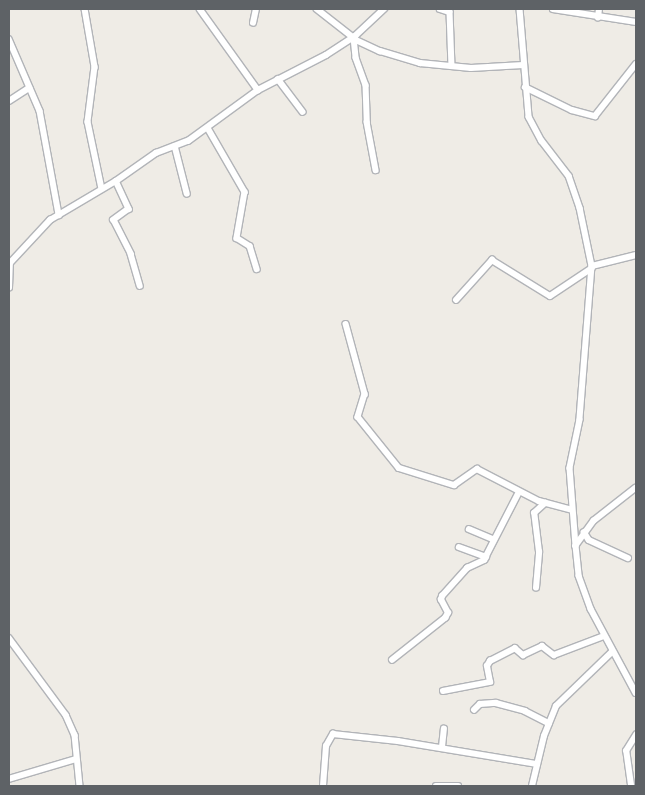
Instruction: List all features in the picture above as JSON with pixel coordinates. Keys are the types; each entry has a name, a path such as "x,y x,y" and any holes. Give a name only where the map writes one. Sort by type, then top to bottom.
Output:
{"street":[{"path":"85,9 95,67 88,122 102,189"},
{"path":"200,9 258,90"},
{"path":"254,23 256,9"},
{"path":"317,9 354,37 412,61 452,66 523,65"},
{"path":"9,288 10,262 35,234 59,215 116,181 156,153 175,146 208,128 258,90 313,63 354,37 384,9"},
{"path":"440,9 450,12 452,66"},
{"path":"520,9 523,65 529,117 542,141 562,162 575,193 592,267 580,420 570,468 579,576 604,636 636,692"},
{"path":"553,9 598,18 636,22"},
{"path":"598,18 599,9"},
{"path":"354,37 356,58 366,85 367,122 376,170"},
{"path":"9,39 40,111 59,215"},
{"path":"525,87 572,110 595,116 636,64"},
{"path":"278,79 303,112"},
{"path":"9,101 29,88"},
{"path":"208,128 245,192 237,238 250,246 257,269"},
{"path":"175,146 187,193"},
{"path":"116,181 129,209 114,220 131,254 140,286"},
{"path":"456,300 492,260 550,296 592,267 636,255"},
{"path":"346,324 365,394 358,417 399,468 454,485 476,469 519,492 545,503 572,510"},
{"path":"576,546 584,532 636,489"},
{"path":"392,660 444,620 448,612 441,600 442,596 467,568 486,557 493,539 519,492"},
{"path":"536,588 539,552 534,513 545,503"},
{"path":"469,529 493,539"},
{"path":"584,532 589,540 628,558"},
{"path":"460,546 486,557"},
{"path":"443,691 490,682 487,666 490,661 515,648 523,655 542,646 554,655 604,636"},
{"path":"9,638 66,715 75,735 80,786"},
{"path":"532,786 549,723 561,701 601,666 612,652"},
{"path":"474,710 480,704 496,703 525,711 549,723"},
{"path":"442,747 444,729"},
{"path":"323,786 326,746 333,734 442,747 537,764"},
{"path":"631,785 626,751 636,735"},
{"path":"9,779 76,759"},
{"path":"436,786 458,786"}]}
